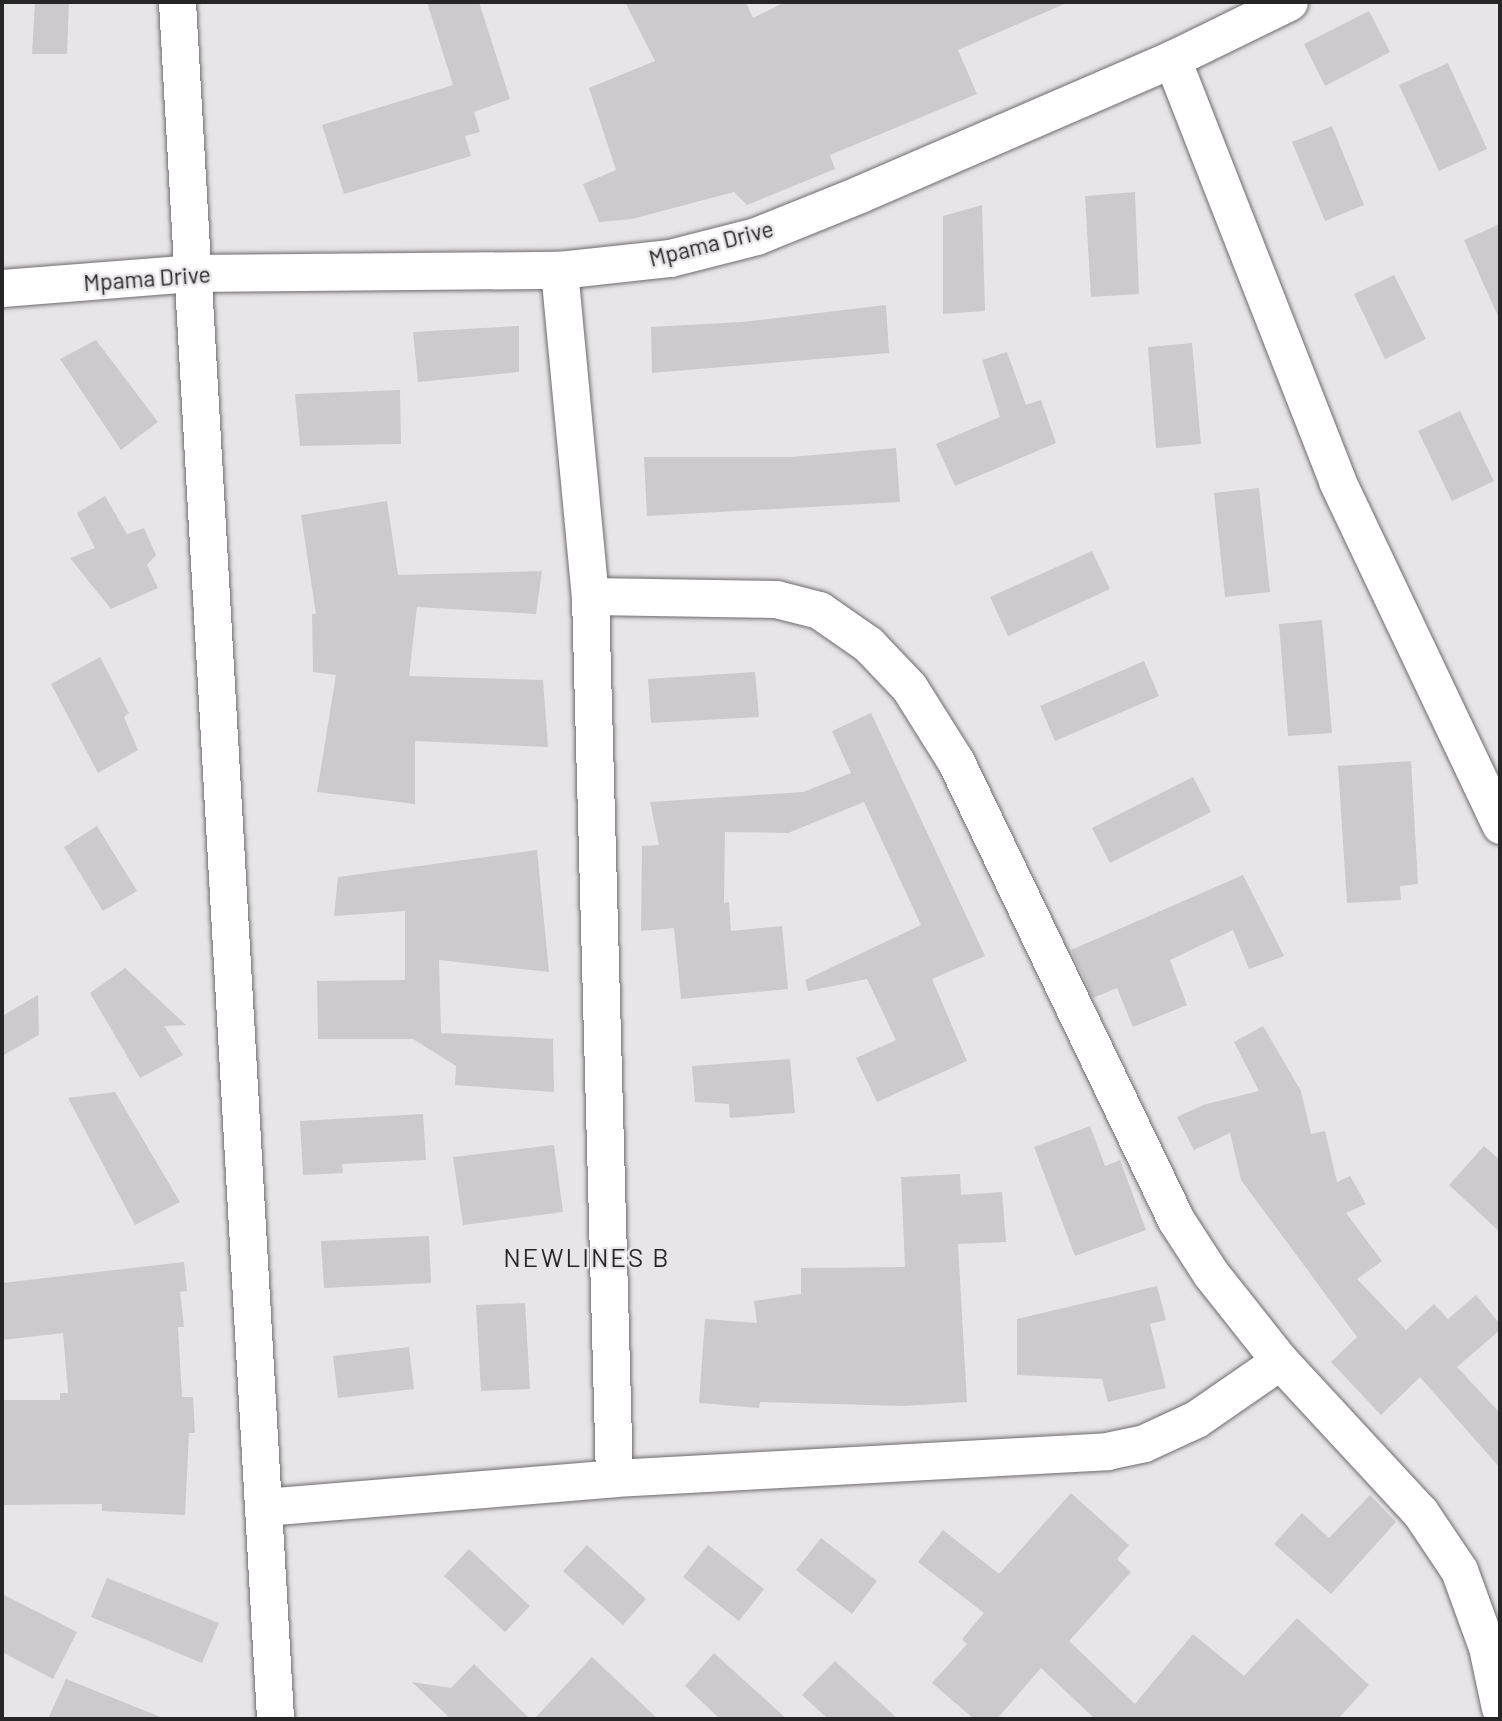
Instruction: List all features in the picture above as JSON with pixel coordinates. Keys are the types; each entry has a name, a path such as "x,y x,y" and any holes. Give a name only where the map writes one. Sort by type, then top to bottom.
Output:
{"street":[{"path":"177,2 275,1719"},
{"name":"Mpama Drive","path":"2,288 191,273 559,270 670,258 756,236 1171,59 1289,2"},
{"path":"1171,59 1337,481 1500,825"},
{"path":"559,270 590,596 614,1478"},
{"path":"590,596 776,599 819,610 868,644 909,687 956,762 1176,1220 1211,1274 1280,1361 1420,1512 1459,1570 1486,1647 1500,1708"},
{"path":"264,1507 614,1478 1107,1451 1144,1443 1196,1419 1280,1361"}],"building":[{"path":"35,2 69,2 67,54 32,54"},
{"path":"427,2 479,2 510,99 474,112 480,132 465,136 471,156 344,194 322,125 453,85"},
{"path":"625,2 746,2 753,18 785,2 1069,2 958,50 977,94 830,155 835,169 747,205 734,192 632,219 599,222 583,184 616,170 589,88 655,61"},
{"path":"1369,11 1390,52 1325,86 1304,44"},
{"path":"1448,63 1487,149 1439,171 1399,85"},
{"path":"1332,126 1364,205 1325,221 1292,142"},
{"path":"1135,192 1139,294 1091,297 1085,196"},
{"path":"982,205 985,311 943,314 943,216"},
{"path":"1500,224 1500,321 1464,240"},
{"path":"1394,275 1426,339 1385,359 1354,294"},
{"path":"886,305 889,353 652,373 651,327 742,322"},
{"path":"519,326 519,372 418,382 413,332"},
{"path":"96,340 158,422 121,450 60,359"},
{"path":"1192,343 1201,444 1156,448 1148,347"},
{"path":"1007,352 1026,405 1041,400 1056,443 955,486 936,444 1000,417 982,360"},
{"path":"400,390 401,444 300,446 295,394"},
{"path":"1460,411 1494,481 1452,501 1418,431"},
{"path":"896,448 900,502 647,516 644,457 790,457"},
{"path":"1259,488 1270,592 1225,597 1214,493"},
{"path":"105,496 127,534 144,528 156,555 147,565 158,588 111,609 70,558 95,548 77,513"},
{"path":"387,501 398,575 542,571 536,614 417,607 409,676 543,680 548,747 415,741 415,804 317,792 336,675 313,672 312,614 316,614 301,515"},
{"path":"1092,551 1110,589 1008,636 990,597"},
{"path":"1322,620 1332,733 1288,736 1279,624"},
{"path":"100,657 129,713 124,717 138,750 98,773 51,684"},
{"path":"1144,661 1159,696 1055,741 1040,706"},
{"path":"755,672 759,717 651,723 648,679"},
{"path":"871,713 985,956 932,979 967,1061 877,1102 856,1058 896,1040 867,979 808,991 805,980 921,925 864,802 788,833 725,832 724,903 729,902 731,931 782,926 788,989 681,999 674,928 641,931 642,846 659,845 650,802 803,792 851,773 832,731"},
{"path":"1411,761 1418,884 1400,886 1401,900 1347,903 1338,766"},
{"path":"1193,777 1211,812 1110,863 1092,828"},
{"path":"97,826 137,891 103,911 64,847"},
{"path":"537,850 549,972 439,960 441,1033 553,1039 554,1092 455,1085 456,1066 413,1039 318,1039 317,981 405,980 405,911 334,916 338,877"},
{"path":"1243,875 1284,956 1249,969 1233,930 1170,960 1187,1005 1133,1027 1117,988 1093,998 1071,950"},
{"path":"125,968 186,1025 164,1026 183,1055 140,1078 90,993"},
{"path":"38,995 39,1035 2,1056 2,1016"},
{"path":"1263,1026 1301,1091 1311,1134 1325,1131 1337,1182 1350,1176 1366,1204 1346,1213 1382,1261 1357,1279 1406,1330 1434,1304 1448,1319 1476,1295 1500,1324 1500,1330 1457,1367 1500,1413 1500,1468 1420,1377 1381,1415 1331,1362 1357,1337 1241,1180 1230,1133 1194,1150 1177,1117 1203,1105 1259,1091 1234,1042"},
{"path":"790,1059 795,1113 730,1118 729,1104 695,1102 692,1066"},
{"path":"115,1092 180,1202 135,1225 68,1098"},
{"path":"423,1114 426,1160 342,1164 343,1173 303,1175 300,1121"},
{"path":"1090,1126 1105,1166 1120,1160 1146,1230 1075,1256 1034,1147"},
{"path":"554,1145 563,1212 463,1225 453,1157"},
{"path":"1484,1146 1500,1160 1500,1232 1449,1185"},
{"path":"960,1174 961,1195 1002,1192 1006,1242 958,1244 967,1402 904,1406 760,1402 759,1408 699,1403 705,1319 757,1323 754,1301 801,1294 801,1268 905,1267 901,1177"},
{"path":"429,1236 431,1283 324,1288 321,1241"},
{"path":"184,1262 187,1291 180,1292 184,1327 178,1327 182,1397 193,1397 195,1433 189,1433 185,1515 102,1511 102,1504 2,1505 2,1400 60,1400 60,1393 68,1393 63,1333 2,1340 2,1283"},
{"path":"1157,1286 1166,1320 1150,1324 1166,1388 1108,1402 1102,1379 1017,1375 1017,1319"},
{"path":"525,1303 530,1389 481,1391 476,1305"},
{"path":"409,1347 414,1389 338,1398 333,1356"},
{"path":"1071,1493 1129,1545 1117,1559 1131,1572 1069,1641 1135,1704 1193,1634 1244,1676 1297,1618 1369,1685 1338,1719 1095,1719 1041,1668 997,1719 974,1719 932,1683 967,1644 962,1639 984,1613 918,1562 943,1530 999,1574"},
{"path":"1370,1495 1396,1522 1331,1594 1274,1544 1302,1513 1329,1538"},
{"path":"821,1538 877,1581 852,1614 796,1570"},
{"path":"587,1545 646,1599 623,1625 563,1571"},
{"path":"708,1545 764,1589 739,1621 683,1577"},
{"path":"469,1549 530,1606 505,1632 444,1576"},
{"path":"107,1578 219,1623 202,1663 91,1617"},
{"path":"2,1594 77,1632 53,1679 2,1652"},
{"path":"714,1653 787,1719 720,1719 685,1686"},
{"path":"592,1657 658,1719 534,1719"},
{"path":"835,1661 898,1719 828,1719 802,1695"},
{"path":"474,1664 530,1719 451,1719 412,1682 451,1688"},
{"path":"66,1679 163,1718 48,1719"}],"district":[{"name":"NEWLINES B","path":"587,1257"}]}
